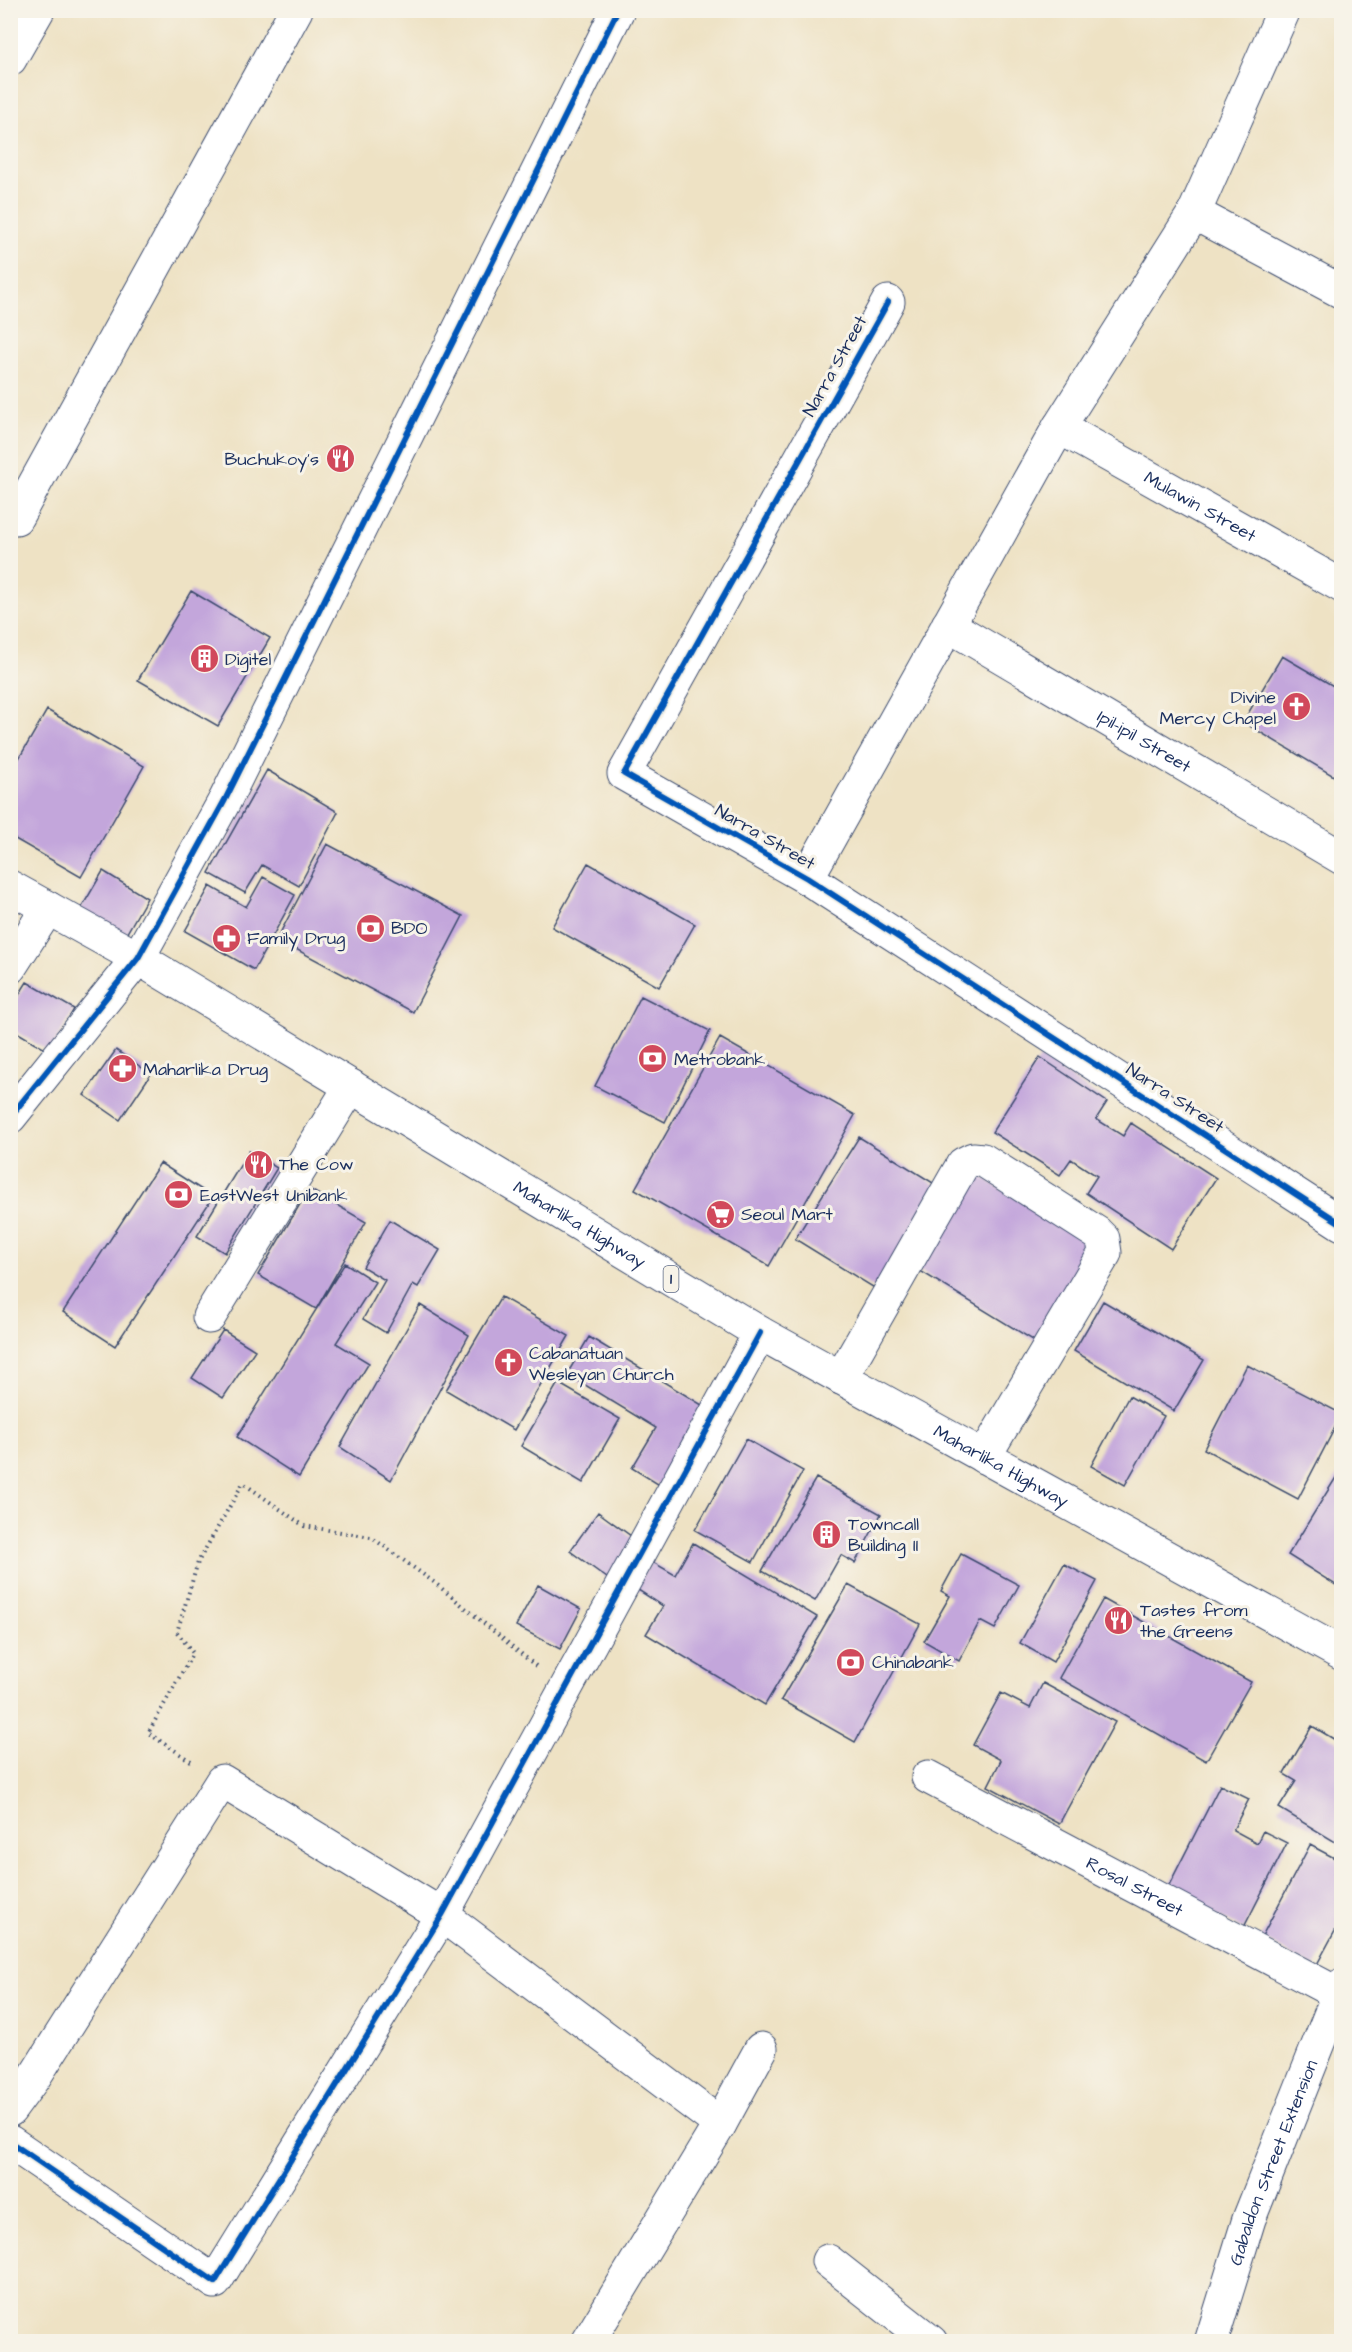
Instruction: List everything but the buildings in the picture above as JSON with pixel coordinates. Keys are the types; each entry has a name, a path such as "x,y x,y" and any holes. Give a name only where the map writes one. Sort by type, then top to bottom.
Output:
{"street":[{"path":"10,59 38,10"},
{"path":"10,1117 138,958 225,800 618,10"},
{"path":"807,878 1059,427 1194,213 1284,10"},
{"path":"10,515 15,518 292,12"},
{"path":"1194,213 1341,292"},
{"name":"Narra Street","path":"888,302 624,774 807,878 1341,1224"},
{"name":"Mulawin Street","path":"1059,427 1341,586"},
{"name":"Ipil-ipil Street","path":"948,625 1341,858"},
{"name":"Maharlika Highway","path":"10,887 138,958 760,1333 1341,1654"},
{"path":"10,967 48,908"},
{"path":"209,1317 351,1086"},
{"path":"841,1377 963,1164 973,1159 983,1160 1097,1233 1105,1244 1105,1253 984,1457"},
{"path":"10,2142 215,2282 442,1915 760,1333"},
{"name":"Rosal Street","path":"928,1777 1340,1992"},
{"path":"10,2110 222,1781 442,1915 720,2124"},
{"name":"Gabaldon Street Extension","path":"1211,2342 1249,2219 1340,1992"},
{"path":"588,2342 720,2124 761,2049"},
{"path":"828,2261 931,2342"}],"path":[{"path":"222,1781 148,1733 193,1653 177,1632 198,1562 243,1483 304,1526 371,1537 435,1583 565,1689"}],"cycle path":[{"path":"10,1117 138,958 225,800 618,10"},
{"path":"888,302 624,774 807,878 1342,1224"},
{"path":"10,2142 215,2282 442,1915 760,1333"}],"place":[{"name":"Buchukoy's","path":"340,459"},
{"name":"Digitel","path":"204,659"},
{"name":"Divine Mercy Chapel","path":"1297,707"},
{"name":"BDO","path":"370,928"},
{"name":"Family Drug","path":"226,938"},
{"name":"Metrobank","path":"653,1059"},
{"name":"Maharlika Drug","path":"122,1069"},
{"name":"The Cow","path":"258,1164"},
{"name":"EastWest Unibank","path":"179,1195"},
{"name":"Seoul Mart","path":"720,1214"},
{"name":"Cabanatuan Wesleyan Church","path":"508,1363"},
{"name":"Towncall Building II","path":"827,1534"},
{"name":"Tastes from the Greens","path":"1119,1620"},
{"name":"Chinabank","path":"851,1662"}]}
